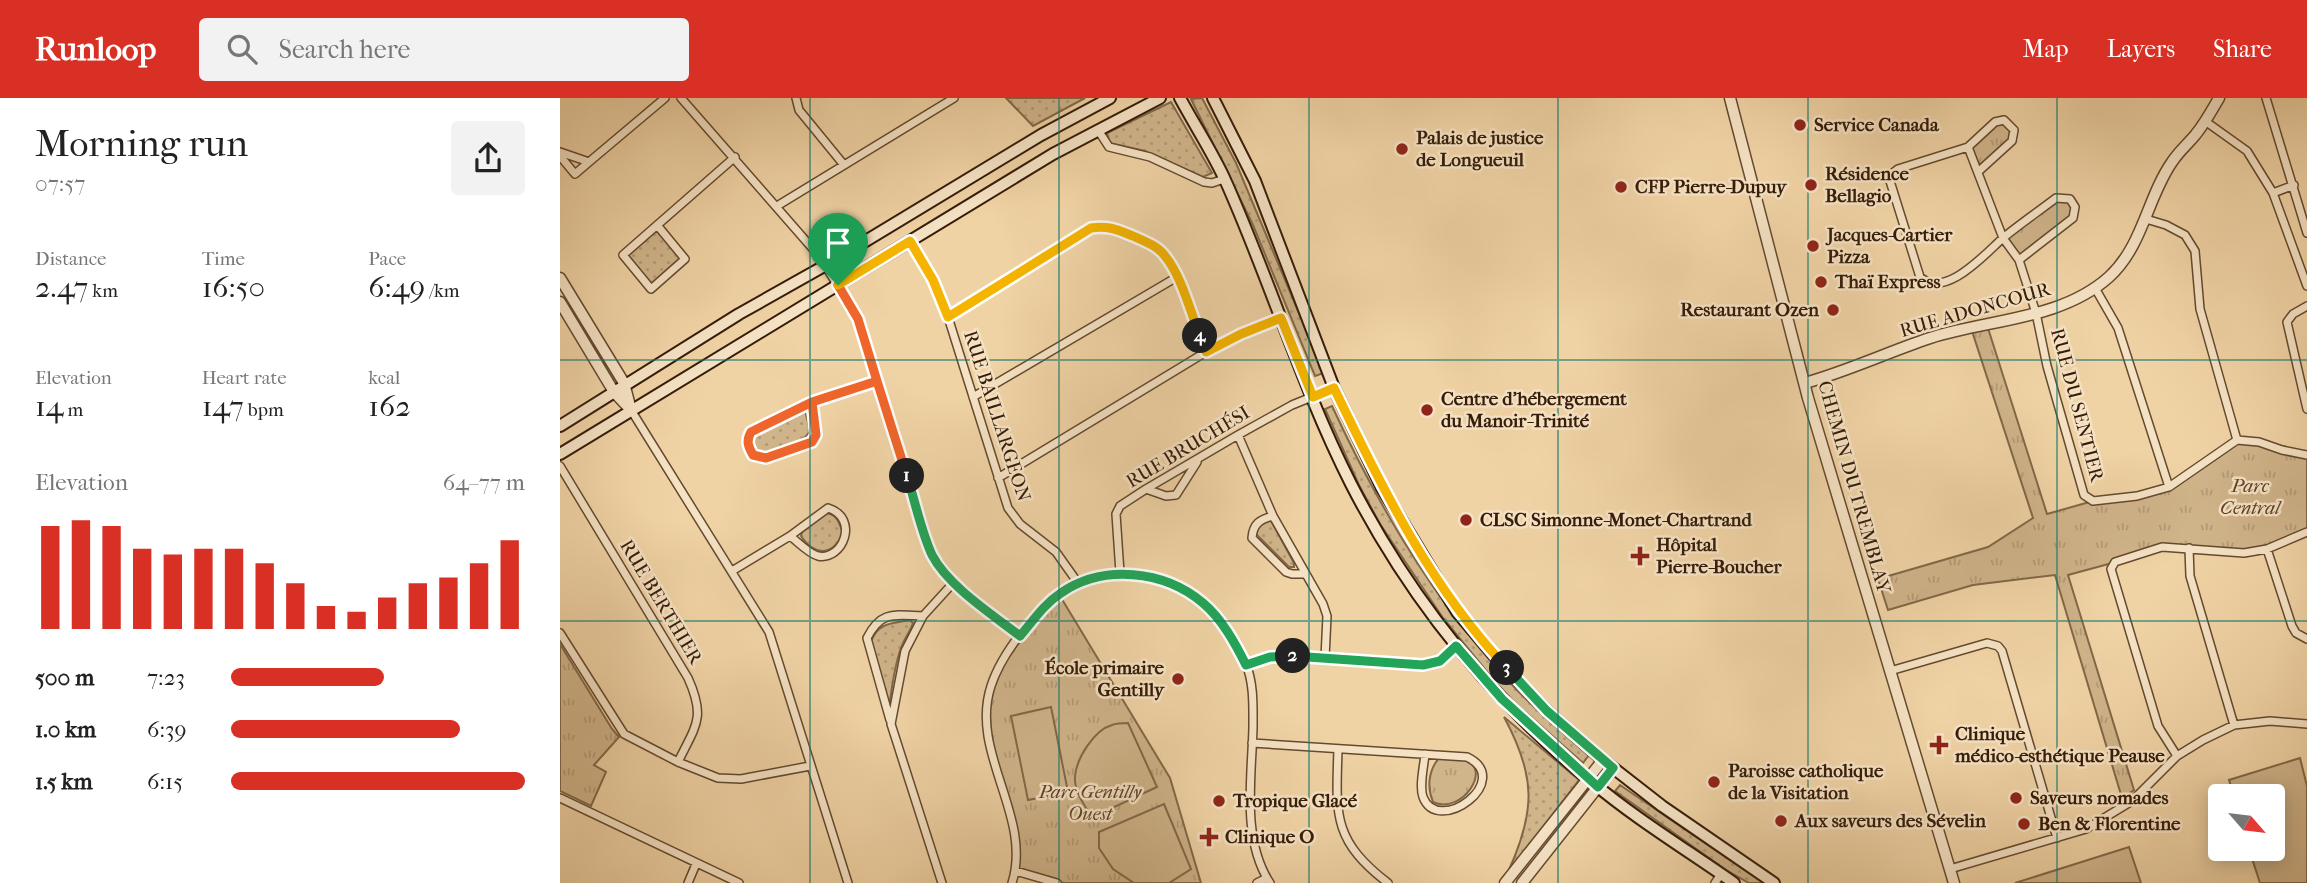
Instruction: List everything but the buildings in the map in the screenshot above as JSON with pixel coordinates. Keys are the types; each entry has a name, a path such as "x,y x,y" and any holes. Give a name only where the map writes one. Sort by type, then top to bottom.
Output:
{"main road":[{"path":"560,426 739,314 826,265 1041,135 1110,98"},
{"path":"560,454 1053,154 1160,98"},
{"path":"1180,98 1224,179 1350,482 1413,589 1456,646 1502,699 1588,779 1718,879 1734,883"},
{"path":"1213,98 1255,181 1334,388 1382,488 1457,612 1547,711 1603,760 1662,806 1774,883"}],"street":[{"path":"560,154 575,174 665,98"},
{"path":"681,98 826,265 858,319 932,554 954,582 1020,636"},
{"path":"796,98 799,110 844,165"},
{"path":"777,206 954,98"},
{"name":"CHEMIN DU TREMBLAY","path":"1730,98 1805,383 1954,883"},
{"name":"RUE ADONCOUR","path":"1805,383 1854,368 1931,338 2036,313 2095,288 2123,261 2172,162 2205,121 2219,98"},
{"path":"2266,98 2307,233"},
{"path":"1979,171 2012,141 2014,130 2004,120 1995,122 1968,147 1898,169 1893,173 1890,181 1920,277 1931,283 1962,274 1974,267 2003,239 2056,198 2070,199 2075,207 2073,218 2019,260"},
{"path":"2205,121 2248,151 2273,193 2307,286"},
{"path":"1098,130 1109,147 1150,157 1204,182 1212,183 1224,179"},
{"name":"RUE DU SENTIER","path":"1968,147 2003,239 2019,260 2036,313 2047,366 2084,495 2094,500 2137,496 2169,486"},
{"path":"560,154 589,162"},
{"path":"657,225 685,259 651,289 623,255 734,157"},
{"path":"2273,193 2294,185"},
{"path":"2146,219 2185,236 2195,251 2200,309 2237,440"},
{"path":"948,317 1091,228 1102,226 1115,228 1151,245 1165,255 1177,277 1206,352"},
{"name":"RUE BAILLARGEON","path":"910,241 933,280 948,317 1012,515 1056,552 1078,583"},
{"path":"973,397 1177,277"},
{"path":"560,278 625,386 631,410"},
{"path":"2095,288 2118,328 2169,486 2237,440 2259,442 2307,455"},
{"path":"560,302 614,392 631,410 769,632 848,883"},
{"path":"2307,306 2292,314 2287,322 2307,409"},
{"path":"998,478 1206,352 1281,318"},
{"path":"812,402 816,435 812,442 766,458 753,455 747,445 751,432 812,402 877,381"},
{"name":"RUE BRUCHÉSI","path":"1120,573 1116,514 1121,506 1292,405 1334,388"},
{"path":"1238,436 1273,516 1323,604 1327,616 1325,658"},
{"path":"1146,489 1166,496 1176,495 1200,458"},
{"name":"RUE BERTHIER","path":"560,466 688,678 698,701 697,723 678,762"},
{"path":"732,572 790,536 828,508 837,510 843,518 846,536 843,544 835,551 821,556 814,555 790,536"},
{"path":"1273,516 1262,519 1253,528 1252,538 1286,572 1292,575 1306,574"},
{"path":"2177,756 2158,726 2111,569 2115,562 2162,547 2244,553 2267,549 2307,532"},
{"path":"2189,548 2190,576 2234,725"},
{"path":"2267,549 2292,626 2307,639"},
{"path":"1012,883 1016,872 1014,831 985,724 987,699 995,675 1020,636 1050,601 1078,583 1100,575 1120,573 1181,588 1203,603 1222,625 1246,665 1253,704 1250,784 1252,827 1269,881 1257,883"},
{"path":"891,724 905,651 923,616 954,582"},
{"path":"923,616 886,616 874,624 867,638 891,724 942,883"},
{"path":"560,633 624,734 678,762 719,778 740,779 810,766"},
{"path":"1890,671 1988,642 1998,646 2002,651 2057,838"},
{"path":"1246,665 1279,656 1423,665 1440,661 1456,646"},
{"path":"1950,869 2086,829 2119,810 2141,793 2177,756 2234,725 2270,721 2307,724"},
{"path":"1252,743 1338,749 1426,754 1467,757 1478,765 1482,782 1474,798 1449,811 1440,811 1426,803 1422,795 1426,754"},
{"path":"1338,749 1336,801 1342,830 1349,847 1362,862 1388,883"},
{"path":"1505,883 1603,760"},
{"path":"1522,883 1613,768"},
{"path":"560,798 739,883"},
{"path":"688,883 696,864"},
{"path":"1016,872 1057,883"}],"green space":[{"path":"1006,98 1085,98 1033,126"},
{"path":"1202,98 1236,163 1324,373 1315,376 1253,225 1191,99"},
{"path":"1171,102 1212,173 1203,177 1145,151 1110,143 1107,133"},
{"path":"2004,122 2012,131 2010,140 1980,167 1971,148 1996,124"},
{"path":"2057,200 2068,201 2073,208 2071,217 2020,257 2006,239"},
{"path":"657,228 682,259 651,286 626,255"},
{"name":"Parc Central","path":"1987,325 2047,514 2093,501 2169,487 2237,440 2307,455 2307,532 2244,553 2175,546 2068,575 2134,790 2122,798 2055,575 1973,585 1888,610 1878,579 1988,547 2033,518 1971,328"},
{"path":"1332,406 1391,520 1437,592 1489,660 1544,716 1589,755 1583,763 1506,695 1443,618 1380,524 1359,485 1325,409"},
{"path":"805,410 810,431 806,436 779,451 757,452 752,441 755,435"},
{"path":"826,513 836,518 843,533 834,546 823,551 806,543 801,536 802,532"},
{"path":"1270,519 1294,567 1289,567 1255,533 1258,526"},
{"name":"Parc Gentilly Ouest","path":"1060,596 1170,778 1201,883 1064,883 1018,870 1015,832 992,754 989,700 1004,663 1041,613"},
{"path":"910,620 913,623 899,655 889,708 871,642 881,627"},
{"path":"560,644 619,737 594,765 606,772 591,806 560,791"},
{"path":"1051,707 1068,792 1028,800 1011,716"},
{"path":"1504,717 1579,780 1508,872 1524,830 1528,794 1522,758"},
{"path":"1128,723 1157,787 1093,817 1078,793 1076,770 1087,746 1099,733 1114,724"},
{"path":"1439,758 1462,759 1471,763 1475,771 1471,788 1454,802 1433,802 1431,797 1431,774"},
{"path":"2300,758 2307,786 2307,883 2260,883 2253,861 2286,861 2286,784 2230,784 2229,780"},
{"path":"1620,785 1764,883 1749,883 1726,870 1615,791"},
{"path":"1164,804 1191,869 1169,883 1134,883 1113,869 1099,848 1099,832"},
{"path":"2129,847 2141,883 2015,883"}],"place":[{"name":"Service Canada","path":"1800,125"},
{"name":"Palais de justice de Longueuil","path":"1402,149"},
{"name":"Résidence Bellagio","path":"1811,185"},
{"name":"CFP Pierre-Dupuy","path":"1621,187"},
{"name":"Jacques-Cartier Pizza","path":"1813,246"},
{"name":"Thaï Express","path":"1821,282"},
{"name":"Restaurant Ozen","path":"1833,310"},
{"name":"Centre d'hébergement du Manoir-Trinité","path":"1427,410"},
{"name":"CLSC Simonne-Monet-Chartrand","path":"1466,520"},
{"name":"Hôpital Pierre-Boucher","path":"1640,556"},
{"name":"École primaire Gentilly","path":"1178,679"},
{"name":"Clinique médico-esthétique Peause","path":"1939,745"},
{"name":"Paroisse catholique de la Visitation","path":"1714,782"},
{"name":"Saveurs nomades","path":"2016,798"},
{"name":"Tropique Glacé","path":"1219,801"},
{"name":"Aux saveurs des Sévelin","path":"1781,821"},
{"name":"Ben & Florentine","path":"2024,824"},
{"name":"Clinique O","path":"1209,837"}],"route":[{"path":"838,285 858,319 877,381 812,402 751,432 747,445 753,455 766,458 812,442 816,435 812,402 877,381 932,554 954,582 1020,636 1050,601 1078,583 1100,575 1120,573 1144,576 1181,588 1203,603 1236,644 1246,665 1279,656 1423,665 1440,661 1456,646 1502,699 1598,787 1613,768 1547,711 1457,612 1382,488 1334,388 1313,397 1281,318 1206,352 1177,277 1165,255 1151,245 1115,228 1102,226 1091,228 948,317 933,280 910,241 838,285"}]}
